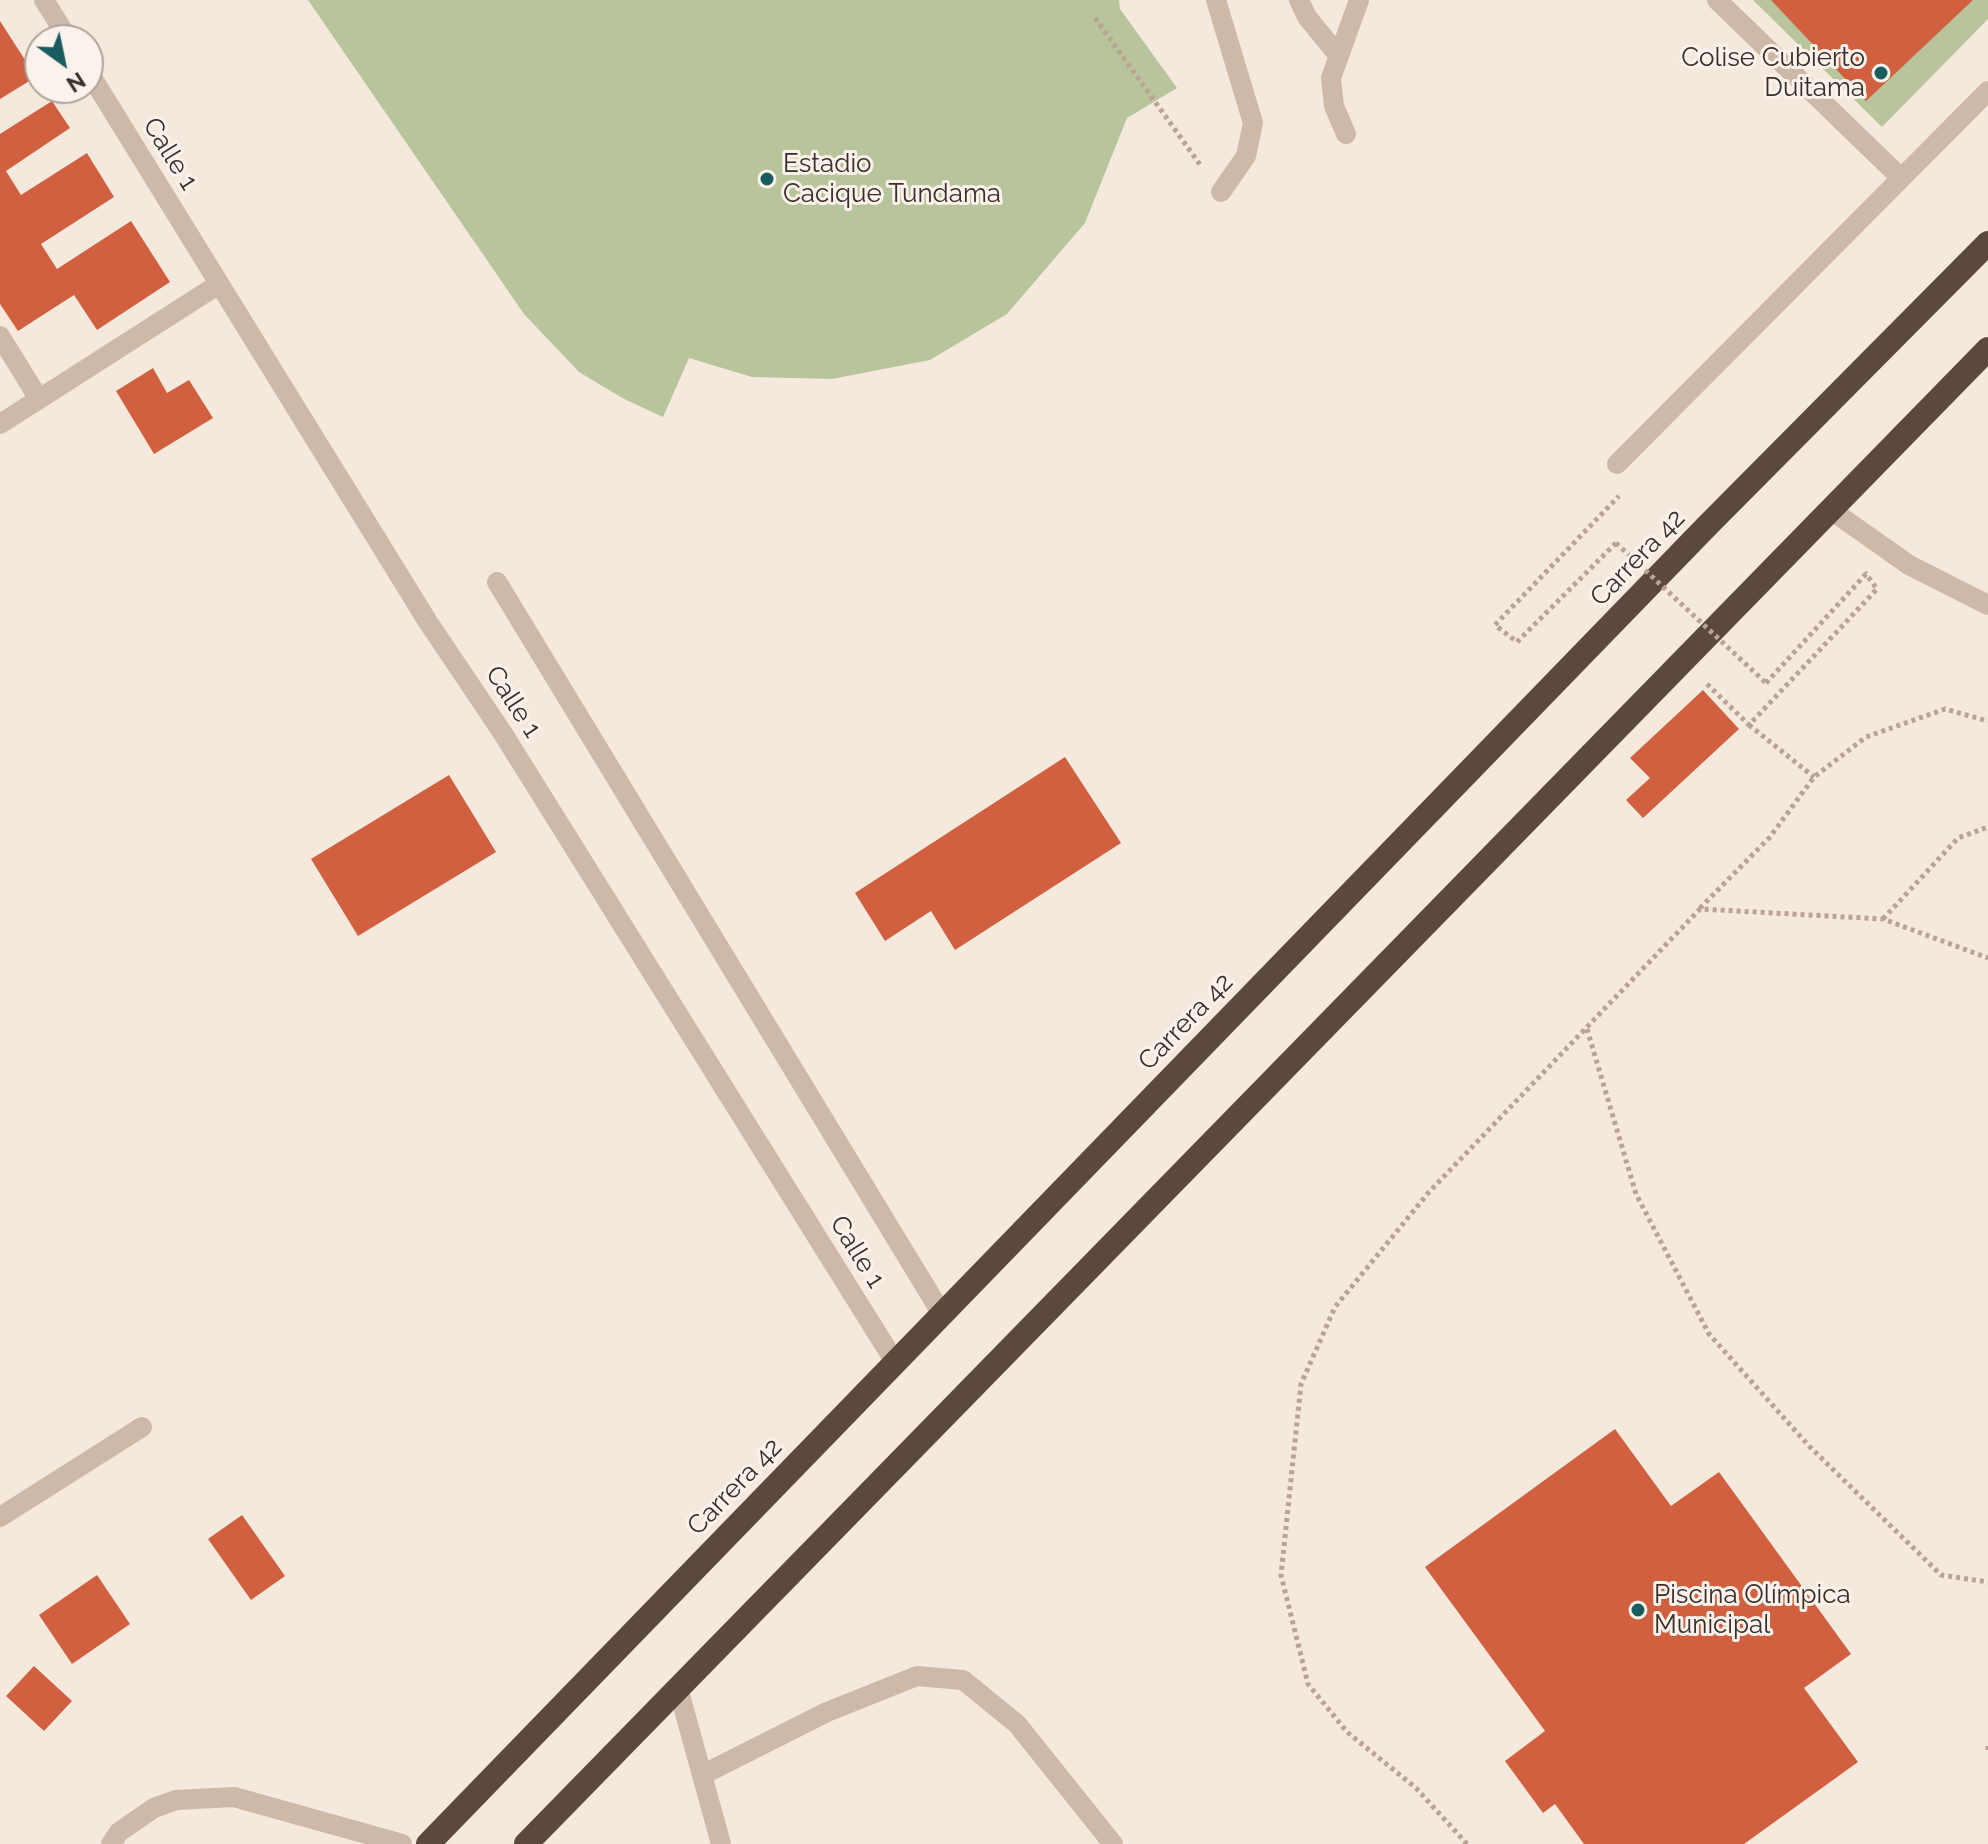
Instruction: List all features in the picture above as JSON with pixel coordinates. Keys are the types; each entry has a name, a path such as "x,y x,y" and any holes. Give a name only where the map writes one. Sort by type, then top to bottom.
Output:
{"highway":[{"name":"Carrera 42","path":"428,1844 1988,243"},
{"path":"526,1844 1988,349"}],"street":[{"path":"44,0 59,24"},
{"path":"1216,0 1253,123 1246,156 1221,192"},
{"path":"1299,0 1307,17 1338,55"},
{"path":"1346,134 1334,106 1331,78 1359,0"},
{"path":"1717,0 1901,178"},
{"path":"1617,464 1988,91"},
{"name":"Calle 1","path":"104,97 895,1362"},
{"path":"0,424 219,284"},
{"path":"0,336 39,399"},
{"path":"1831,510 1909,565 1988,605"},
{"path":"497,582 942,1314"},
{"path":"0,1517 142,1427"},
{"path":"702,1775 827,1712 917,1676 963,1680 1017,1724 1113,1844"},
{"path":"678,1688 721,1844"},
{"path":"111,1844 119,1832 154,1808 176,1800 234,1797 402,1844"}],"path":[{"path":"1095,18 1221,192"},
{"path":"1626,488 1495,625 1517,642 1616,543 1766,683 1866,574 1877,589 1749,725"},
{"path":"1683,662 1749,725 1814,777"},
{"path":"1467,1844 1416,1788 1347,1732 1308,1684 1281,1575 1301,1384 1335,1307 1429,1192 1770,837 1814,777 1866,737 1945,709 1988,721"},
{"path":"1883,919 1958,838 1988,827"},
{"path":"1700,909 1883,919 1988,958"},
{"path":"1587,1028 1636,1194 1709,1334 1809,1446 1941,1575 1988,1582"}],"green space":[{"name":"Estadio Cacique Tundama","path":"308,0 1119,0 1120,9 1177,88 1127,118 1085,223 1007,314 930,360 832,379 752,377 689,358 663,417 624,399 579,372 524,314"},
{"name":"Colise Cubierto Duitama","path":"1753,0 1988,0 1988,19 1882,127"}],"building":[{"name":"Colise Cubierto Duitama","path":"1771,0 1973,0 1866,101"},
{"path":"0,21 24,58 24,84 0,99"},
{"path":"47,104 54,104 70,128 6,171 21,195 87,153 114,197 41,244 57,269 131,221 170,282 97,330 74,295 18,331 0,304 0,134"},
{"path":"153,368 167,393 189,380 213,418 154,454 116,391"},
{"path":"1703,690 1739,729 1643,818 1626,800 1650,778 1630,758"},
{"path":"1065,757 1121,843 955,950 931,911 885,941 855,893"},
{"path":"449,775 496,852 358,936 311,859"},
{"name":"Piscina Olímpica Municipal","path":"1615,1429 1671,1506 1719,1472 1851,1654 1804,1688 1858,1762 1744,1844 1584,1844 1555,1804 1543,1813 1505,1761 1545,1731 1425,1567"},
{"path":"242,1515 285,1576 251,1600 208,1539"},
{"path":"97,1575 130,1624 72,1664 39,1615"},
{"path":"34,1666 72,1701 44,1731 6,1696"}],"place":[{"name":"Colise Cubierto Duitama","path":"1881,73"},
{"name":"Estadio Cacique Tundama","path":"767,179"},
{"name":"Piscina Olímpica Municipal","path":"1638,1610"}]}
